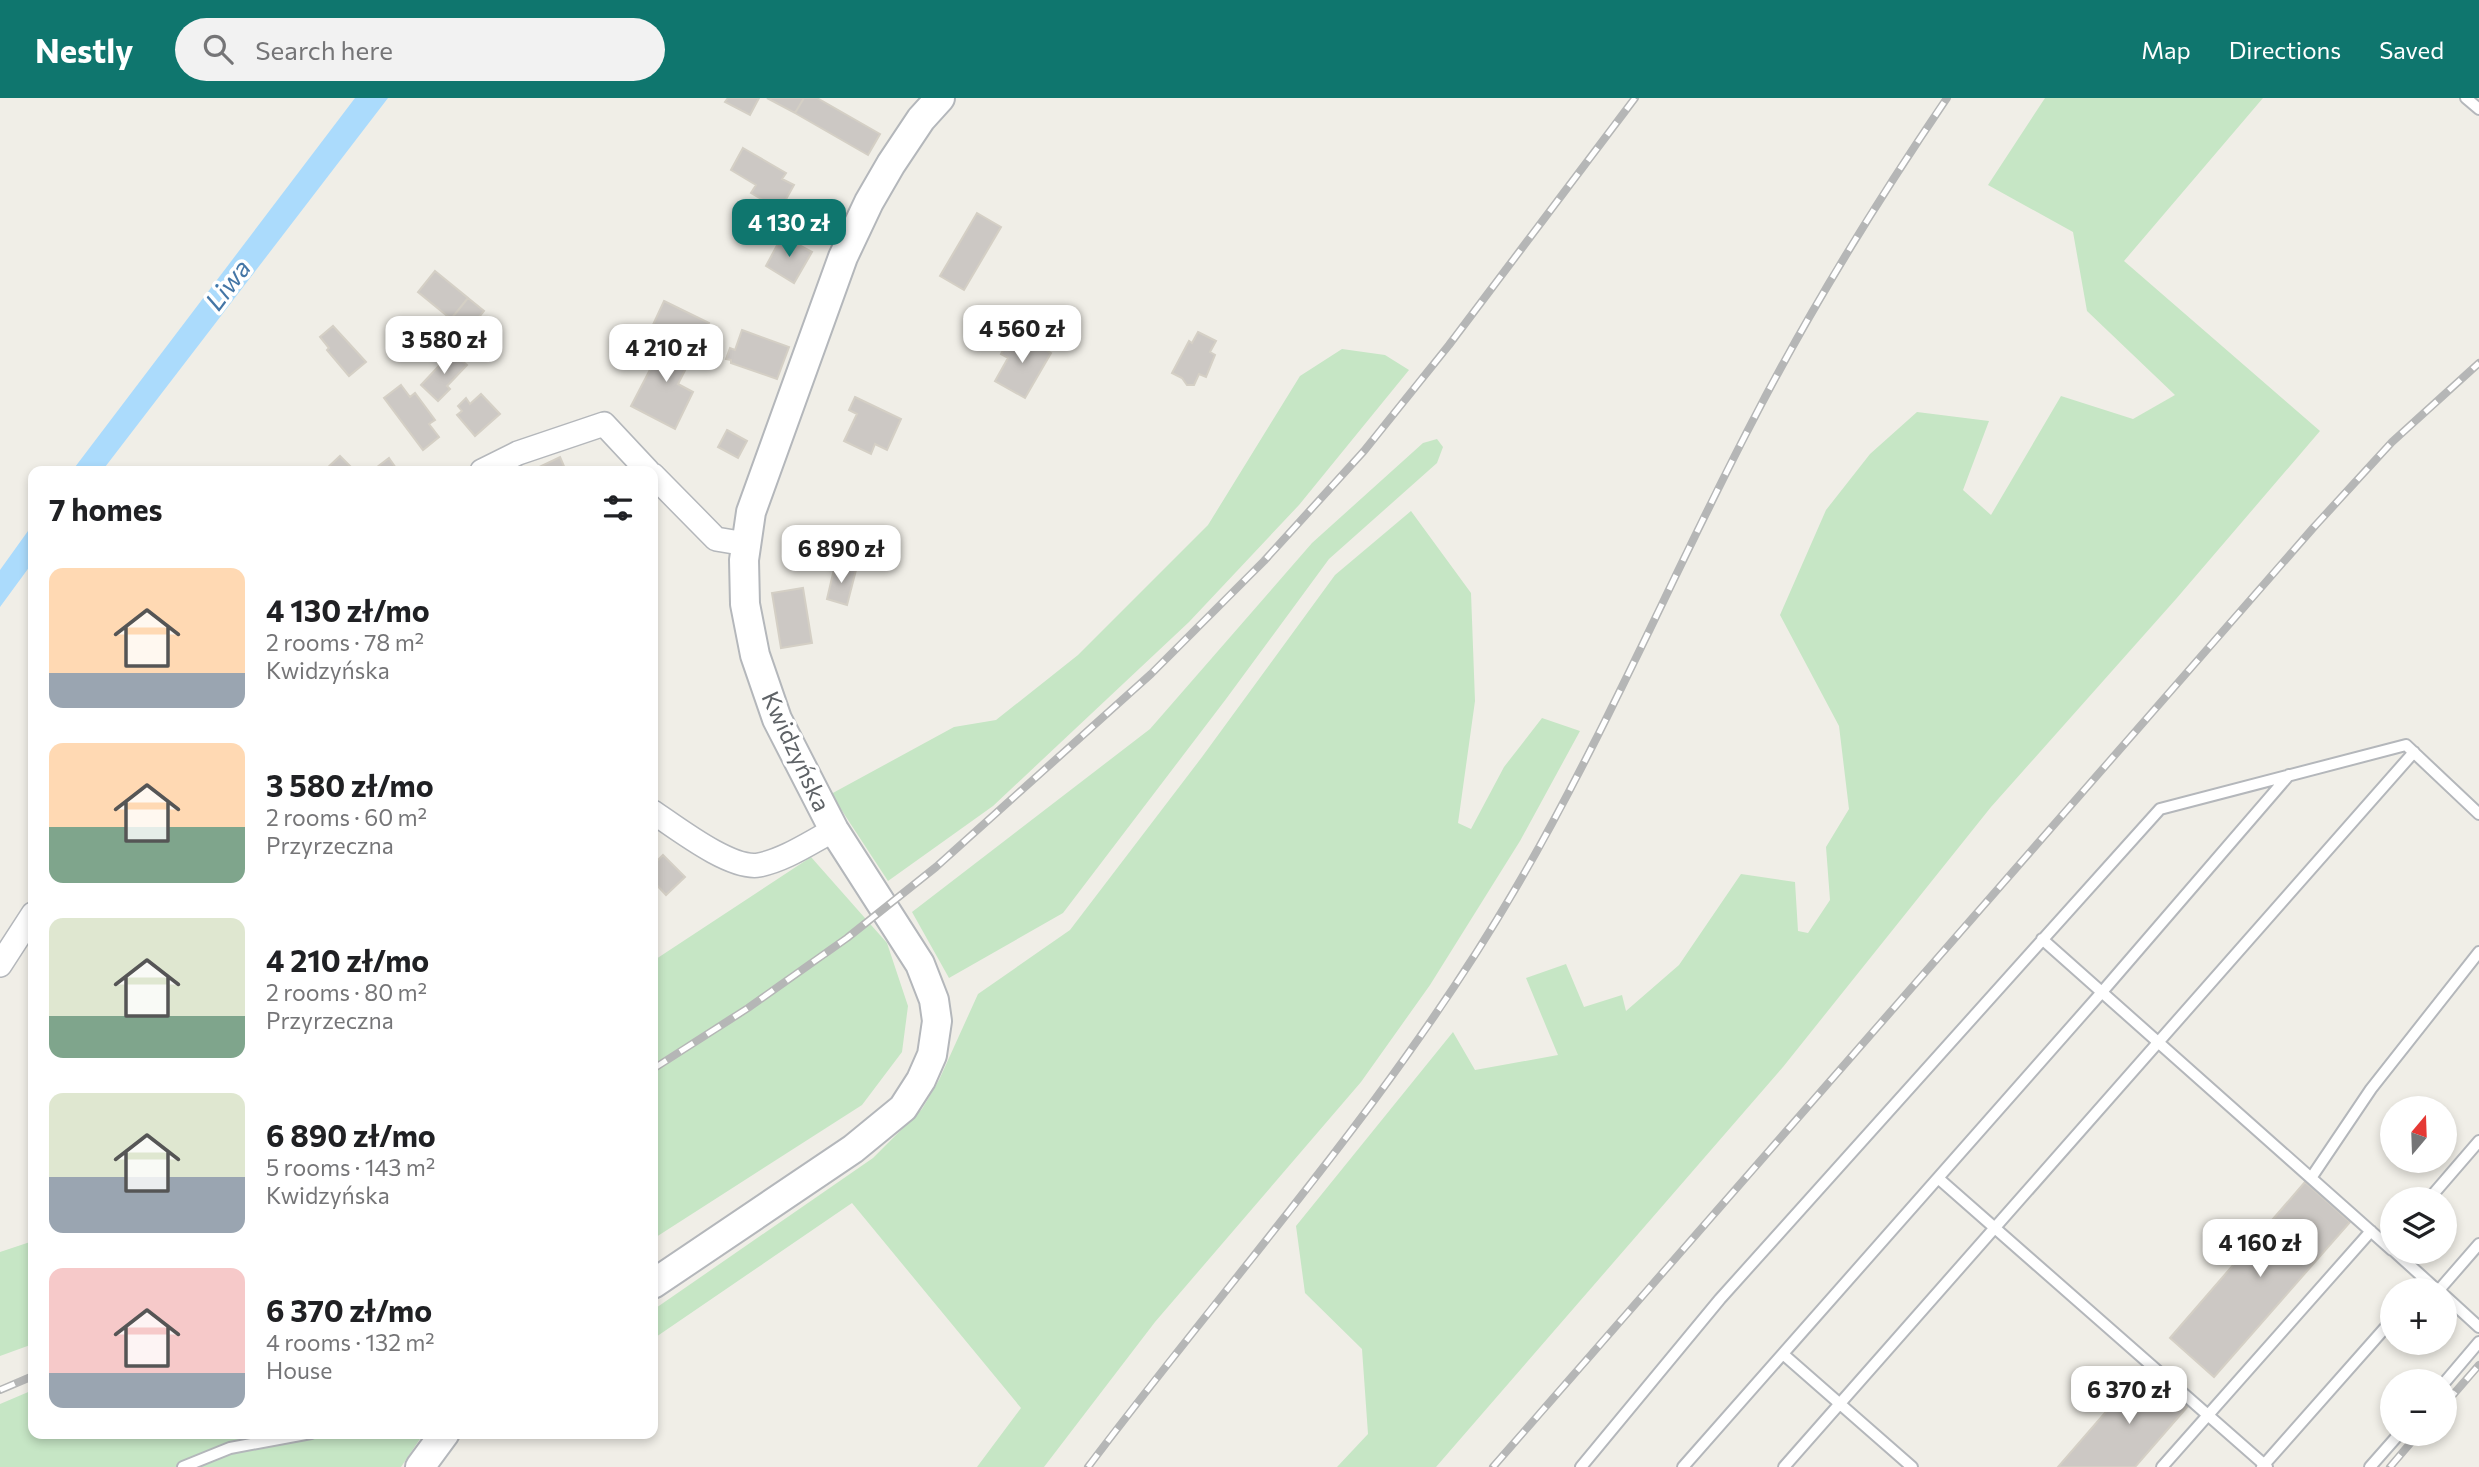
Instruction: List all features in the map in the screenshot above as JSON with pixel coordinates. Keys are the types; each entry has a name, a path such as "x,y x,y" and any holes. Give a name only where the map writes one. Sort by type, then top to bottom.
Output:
{"street":[{"name":"Kwidzyńska","path":"658,1281 853,1149 903,1108 921,1080 932,1055 937,1021 934,1000 920,964 834,830 777,719 755,655 745,604 744,560 751,512 843,257 891,163 921,119 940,98"},
{"path":"492,466 518,453 604,424 643,466"},
{"path":"658,480 716,539 747,544"},
{"path":"658,815 723,856 751,865 774,860 834,830"},
{"path":"0,965 28,922"},
{"path":"419,1467 440,1439"}],"lane":[{"path":"2466,98 2479,108"},
{"path":"1581,1467 1720,1299 2160,809 2406,745 2479,814"},
{"path":"1784,1467 2414,752"},
{"path":"1683,1467 2290,775"},
{"path":"2042,939 2380,1238"},
{"path":"2311,1178 2371,1090 2479,952"},
{"path":"2439,1187 2479,1141"},
{"path":"1938,1178 2265,1466 2380,1334"},
{"path":"2162,1467 2371,1231"},
{"path":"2449,1278 2479,1244"},
{"path":"2410,1264 2424,1278"},
{"path":"2457,1306 2478,1324"},
{"path":"2456,1369 2479,1342"},
{"path":"1783,1354 1912,1467"},
{"path":"183,1467 230,1448 279,1439"},
{"path":"2370,1467 2389,1446"}],"green space":[{"path":"2045,98 2263,98 2124,261 2320,431 2176,599 1991,807 1783,1067 1436,1467 1337,1467 1368,1434 1362,1349 1305,1293 1296,1226 1453,1032 1475,1070 1558,1055 1526,978 1566,964 1584,1007 1622,995 1626,1011 1679,965 1741,874 1795,882 1798,931 1808,933 1830,900 1826,847 1849,809 1839,726 1780,615 1826,510 1870,454 1917,412 1989,421 1963,490 1991,515 2061,396 2133,419 2175,395 2087,311 2073,232 1988,185"},
{"path":"1342,349 1385,355 1409,370 1299,505 1189,622 993,806 888,881 831,794 954,727 996,720 1078,655 1208,525 1300,376"},
{"path":"1437,439 1443,447 1437,463 1329,559 1063,913 949,978 912,912 1150,729 1312,543 1423,443"},
{"path":"1411,511 1471,593 1475,701 1458,823 1471,829 1504,767 1542,718 1580,731 1520,841 1430,985 1361,1082 1155,1322 1044,1467 977,1467 1021,1408 852,1203 658,1336 658,1307 873,1158 922,1109 939,1080 978,994 1070,930 1202,757 1335,575"},
{"path":"811,857 887,943 908,1006 902,1052 862,1105 658,1236 658,958"},
{"path":"28,1243 28,1346 0,1356 0,1252"},
{"path":"28,1392 28,1439 420,1439 401,1467 0,1467 0,1404"}],"water":[{"name":"Liwa","path":"355,98 388,98 106,466 76,466"},
{"path":"28,531 28,569 0,607 0,570"}],"building":[{"path":"728,98 759,98 750,115 725,102"},
{"path":"767,98 804,98 795,113"},
{"path":"804,98 817,98 880,134 868,155 795,113"},
{"path":"743,148 786,173 782,179 794,185 780,210 751,193 756,185 731,170"},
{"path":"977,213 1001,227 964,290 940,276"},
{"path":"782,236 812,252 794,283 766,266"},
{"path":"435,271 468,298 451,319 418,292"},
{"path":"468,298 484,311 467,332 451,319"},
{"path":"664,301 709,323 696,349 651,329"},
{"path":"333,326 366,362 349,376 327,350 329,348 320,337"},
{"path":"742,330 789,347 777,379 726,359 730,348 735,350"},
{"path":"1198,332 1216,341 1210,352 1215,355 1206,377 1199,374 1194,385 1187,385 1182,378 1172,373 1189,341 1192,343"},
{"path":"668,335 696,349 678,384 693,392 675,429 631,406"},
{"path":"1022,336 1051,353 1025,398 995,381 1008,358 1001,354 1010,337 1018,342"},
{"path":"452,352 467,365 447,386 450,389 438,401 421,385"},
{"path":"401,385 410,397 415,393 435,420 429,424 439,437 423,450 384,398"},
{"path":"481,394 500,414 475,436 457,415 462,411 458,406 466,398 470,404"},
{"path":"855,397 901,419 887,450 875,444 871,454 844,441 857,414 849,410"},
{"path":"727,430 747,441 738,458 718,447"},
{"path":"340,456 350,466 329,466"},
{"path":"560,457 564,466 541,466"},
{"path":"389,458 395,466 379,466"},
{"path":"835,565 856,570 847,605 827,599"},
{"path":"803,588 812,643 781,648 772,593"},
{"path":"663,855 685,877 666,895 658,886 658,860"},
{"path":"2305,1182 2350,1222 2214,1377 2170,1338"},
{"path":"2144,1368 2188,1406 2135,1467 2058,1467"}],"railway":[{"path":"658,1066 748,1008 847,938 936,867 1151,674 1264,561 1364,451 1449,345 1635,98"},
{"path":"1088,1467 1364,1114 1467,967 1514,891 1577,777 1720,484 1795,342 1868,219 1947,98"},
{"path":"1493,1467 2314,527 2392,442 2479,363"},
{"path":"2457,1390 2479,1365"},
{"path":"0,1390 28,1378"},
{"path":"2390,1467 2408,1446"}]}
